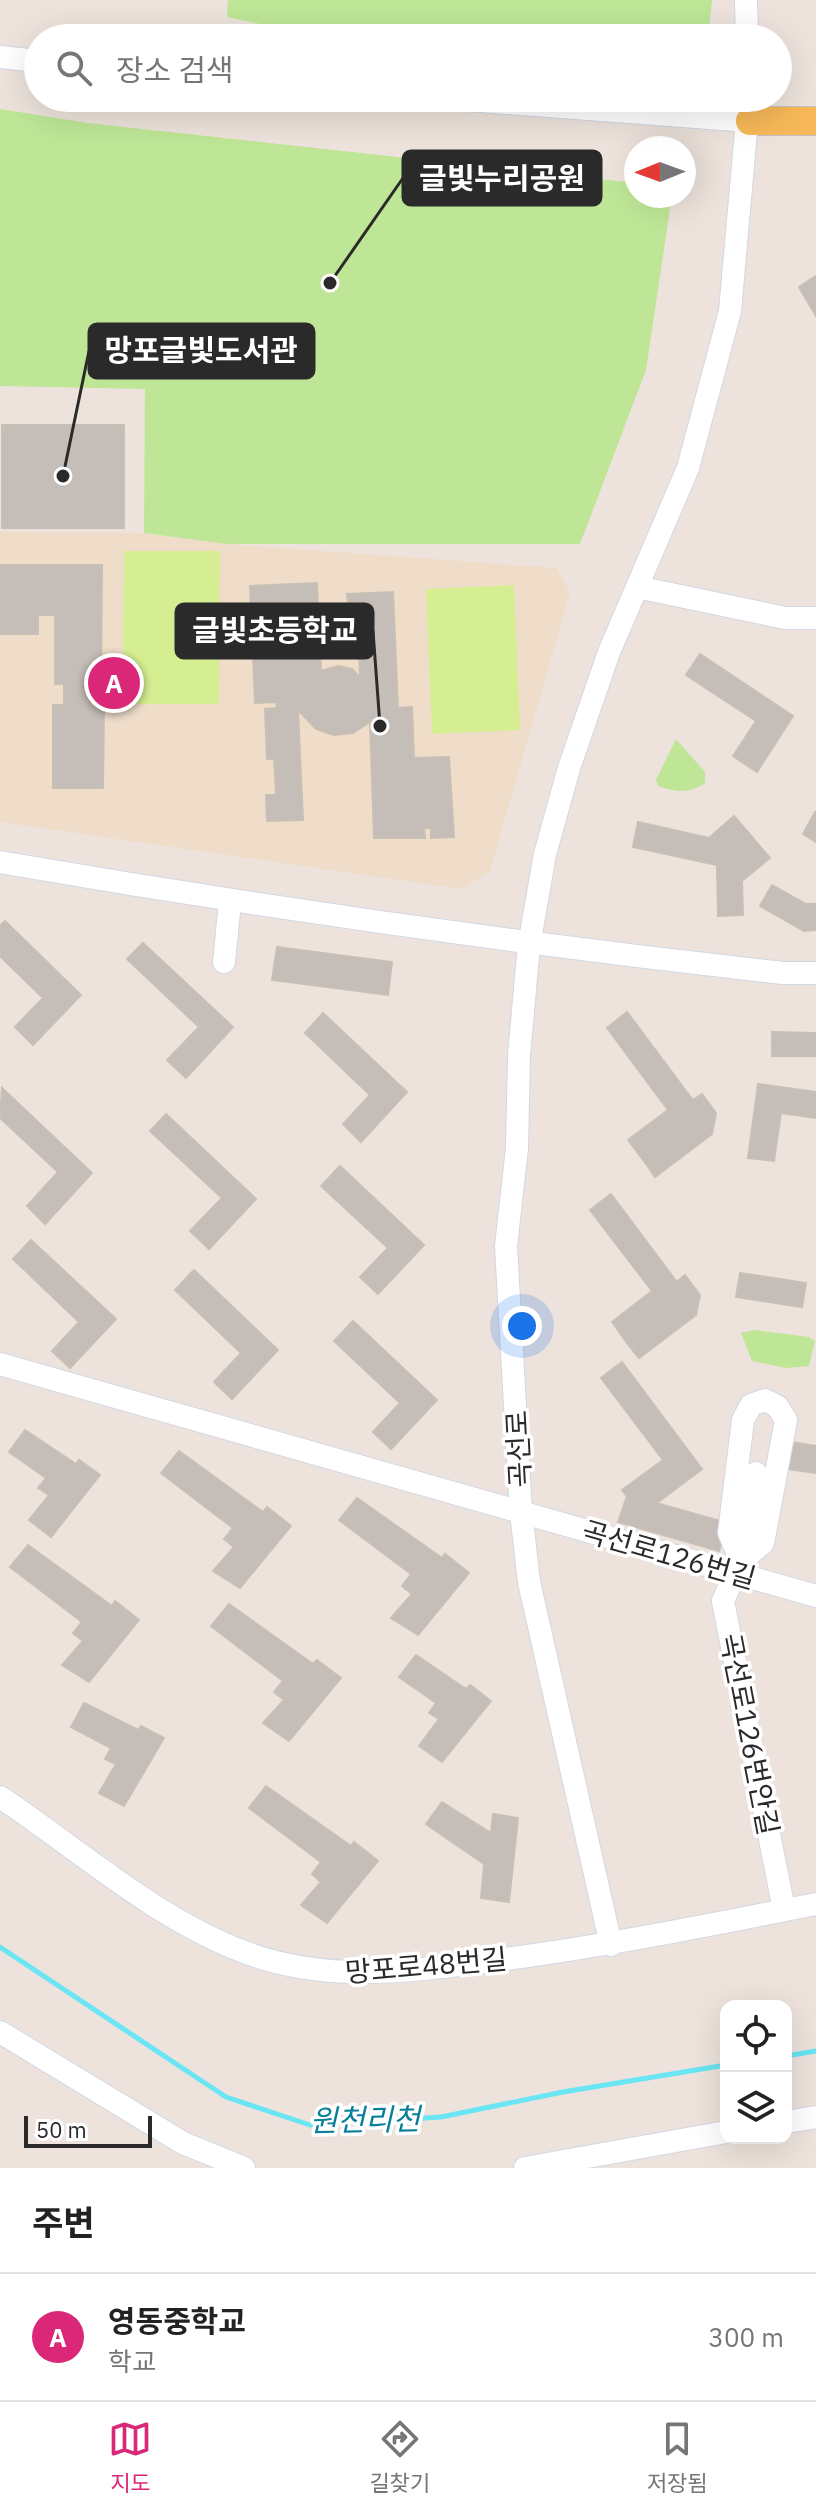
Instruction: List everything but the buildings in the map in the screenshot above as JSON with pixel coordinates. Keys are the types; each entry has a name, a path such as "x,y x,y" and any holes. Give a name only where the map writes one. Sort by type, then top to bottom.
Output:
{"main road":[{"path":"761,112 816,121"}],"street":[{"path":"746,0 747,24"},
{"name":"곡선로","path":"611,1945 529,1582 521,1512 506,1246 517,1148 519,1055 529,945 545,854 569,768 609,652 688,468 713,386 730,311 749,112"},
{"path":"637,587 785,618 816,618"},
{"path":"0,862 230,902 529,945 783,973 816,973"},
{"path":"224,962 230,902"},
{"name":"곡선로126번길","path":"0,1364 521,1512 738,1569 816,1596"},
{"path":"765,1400 777,1406 786,1420 763,1543 738,1569 729,1533 743,1420 751,1405 765,1400"},
{"name":"곡선로126번안길","path":"756,1473 738,1569 723,1601 784,1910"},
{"name":"망포로48번길","path":"0,1797 163,1912 240,1951 335,1974 420,1971 611,1945"},
{"path":"611,1945 816,1904"},
{"path":"0,2032 183,2143 244,2168"},
{"path":"792,2121 816,2117"},
{"path":"525,2168 720,2133"}],"shaded area":[{"path":"0,532 144,533 227,544 557,568 570,593 490,871 461,889 0,822"}],"green space":[{"path":"228,0 712,0 709,24 260,24 227,17"},
{"path":"0,109 88,123 624,182 624,208 670,208 646,370 580,544 227,544 144,533 145,389 0,386"},
{"path":"124,551 220,551 219,704 123,704"},
{"path":"514,585 520,730 432,734 426,589"},
{"path":"676,739 705,772 705,783 694,789 676,791 658,786 656,780"},
{"path":"754,1330 809,1337 815,1341 809,1366 786,1368 752,1361 741,1333"}],"waterway":[{"name":"원천리천","path":"0,1947 226,2097 310,2125 441,2117 563,2092 720,2066"},
{"name":"원천리천","path":"792,2055 816,2051"}],"place":[{"name":"글빛누리공원","path":"330,283"},
{"name":"망포글빛도서관","path":"63,476"},
{"name":"영동중학교","path":"114,683"},
{"name":"글빛초등학교","path":"380,726"}]}
